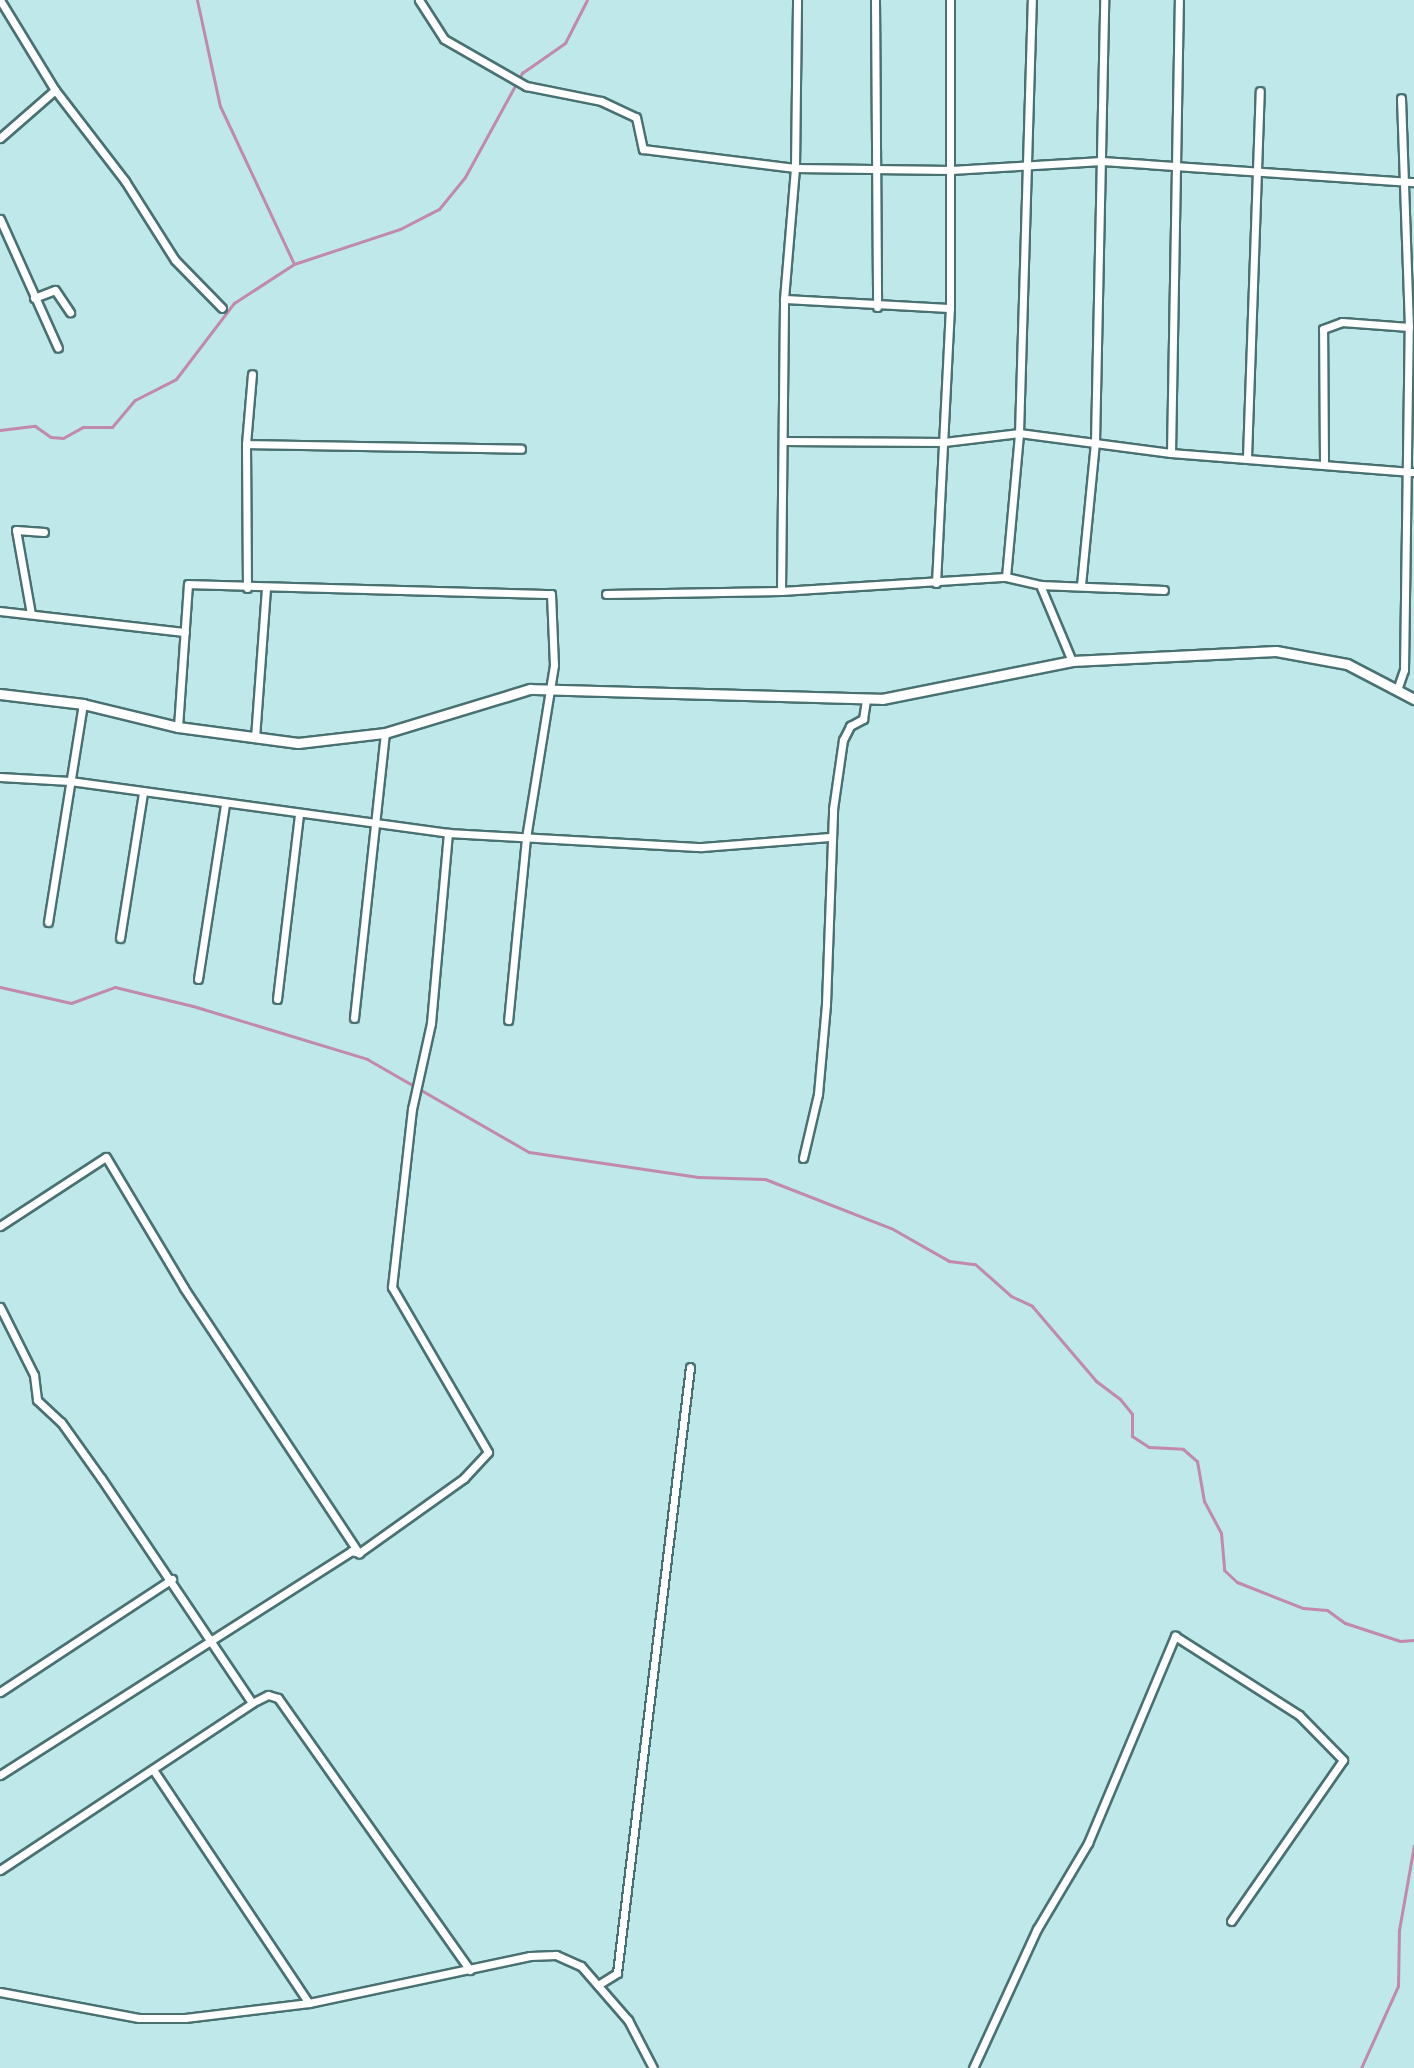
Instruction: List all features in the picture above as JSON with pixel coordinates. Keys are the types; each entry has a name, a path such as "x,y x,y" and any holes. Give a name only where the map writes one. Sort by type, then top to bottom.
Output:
{"street":[{"path":"0,0 55,90 125,181 175,260 222,308"},
{"path":"419,0 444,39 526,86 601,101 636,117 643,149 795,168 951,170 1102,161 1410,182"},
{"path":"781,591 784,299 795,168 797,0"},
{"path":"875,0 877,307"},
{"path":"936,583 950,308 950,0"},
{"path":"1006,577 1019,433 1032,0"},
{"path":"1081,585 1095,442 1104,0"},
{"path":"1171,453 1179,0"},
{"path":"0,138 55,90"},
{"path":"1247,457 1261,171 1260,91"},
{"path":"1397,690 1404,670 1410,471 1410,182 1401,98"},
{"path":"0,219 58,348"},
{"path":"34,298 55,290 70,312"},
{"path":"784,299 877,307 950,308"},
{"path":"1324,461 1323,329 1342,322 1409,327"},
{"path":"247,588 246,444 252,374"},
{"path":"783,441 944,442 1019,433 1171,453 1324,461 1410,471"},
{"path":"246,444 521,449"},
{"path":"31,614 16,530 44,532"},
{"path":"606,594 781,591 1006,577 1040,585 1164,590"},
{"path":"178,727 188,584 266,589 551,594 550,687 526,838 508,1020"},
{"path":"1040,585 1072,661"},
{"path":"255,738 266,589"},
{"path":"0,611 185,632"},
{"path":"0,694 83,704 178,727 298,743 385,733 550,687 866,700 926,693 1072,661 1309,653 1347,664 1414,699"},
{"path":"803,1158 818,1094 826,1004 830,837 843,740 850,726 863,719 866,700"},
{"path":"48,922 83,704"},
{"path":"354,1018 385,733"},
{"path":"0,777 70,781 225,805 377,819 448,833 702,847 830,837"},
{"path":"120,938 143,793"},
{"path":"198,979 225,805"},
{"path":"277,999 299,814"},
{"path":"0,1775 351,1551 359,1553 464,1478 488,1452 392,1287 412,1109 431,1023 448,833"},
{"path":"0,1226 106,1157 184,1288 359,1553"},
{"path":"0,1307 34,1375 37,1400 61,1422 172,1579 252,1703"},
{"path":"598,1985 617,1973 690,1367"},
{"path":"0,1692 172,1579"},
{"path":"973,2068 1037,1929 1088,1843 1175,1636 1299,1715 1343,1760 1231,1921"},
{"path":"0,1870 268,1695 278,1698 470,1970"},
{"path":"154,1771 309,2003"},
{"path":"0,1992 139,2018 185,2018 309,2003 530,1956 556,1955 581,1966 598,1985 628,2020 653,2068"}],"waterway":[{"path":"197,0 220,106 294,264"},
{"path":"0,430 35,426 51,437 63,438 83,427 112,427 135,400 176,379 234,303 294,264 400,229 439,209 465,177 522,73 565,43 587,0"},
{"path":"0,987 71,1003 115,987 193,1006 367,1059 529,1152 698,1177 765,1179 891,1228 949,1261 975,1264 1011,1296 1032,1306 1096,1381 1120,1399 1132,1414 1132,1436 1149,1447 1183,1449 1197,1461 1204,1501 1221,1533 1224,1570 1237,1582 1303,1608 1327,1610 1345,1623 1400,1641 1414,1640"},
{"path":"1361,2068 1398,1986 1399,1930 1414,1845"}]}
